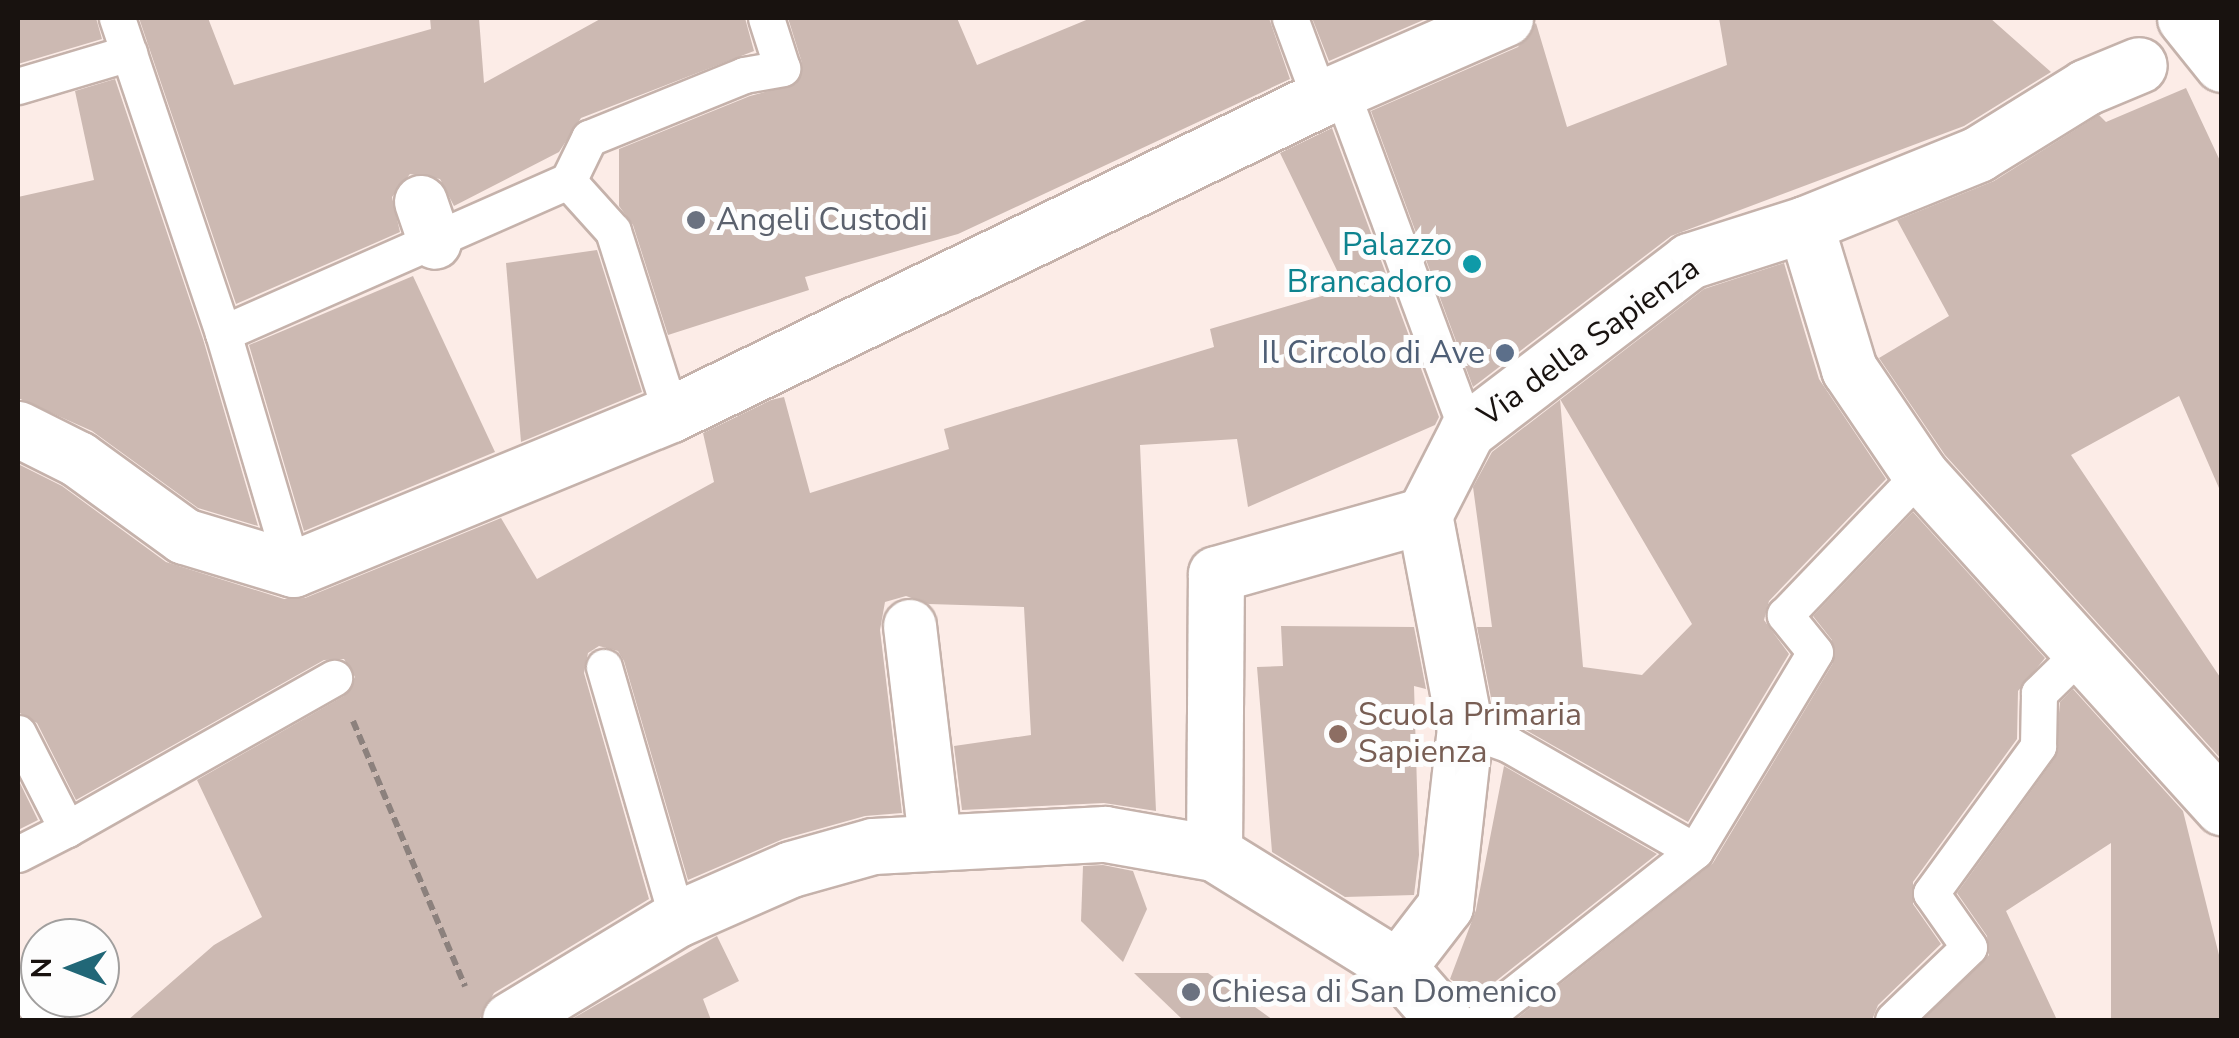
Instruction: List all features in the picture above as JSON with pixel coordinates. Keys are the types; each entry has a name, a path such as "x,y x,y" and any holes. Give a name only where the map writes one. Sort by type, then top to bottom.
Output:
{"street":[{"path":"18,429 78,460 184,536 293,569 671,414 1331,96 1506,18"},
{"path":"2139,66 2198,31"},
{"name":"Via della Sapienza","path":"1424,515 1467,430 1688,261 1806,224 1978,154 2086,87 2139,66"},
{"path":"1806,224 1849,370 1920,474 2078,654 2222,808"},
{"path":"1214,853 1216,574 1424,515 1465,729 1445,906 1398,967"},
{"path":"910,626 935,839"},
{"path":"489,1007 791,869 873,846 935,839 1105,834 1214,853 1398,967 1444,1020"}],"lane":[{"path":"116,18 223,333 293,569"},
{"path":"223,333 428,223 568,181 589,138 744,75 782,68 766,18"},
{"path":"1290,18 1331,96 1467,430"},
{"path":"18,86 128,53"},
{"path":"568,181 613,231 671,414"},
{"path":"1482,1020 1695,851 1814,652 1785,615 1920,474"},
{"path":"1894,1020 1969,947 1932,893 2038,746 2039,692 2078,654"},
{"path":"604,667 677,919"},
{"path":"18,854 334,678"},
{"path":"1465,729 1508,744 1695,851"},
{"path":"18,733 67,829"},
{"path":"18,984 46,1020"}],"path":[{"path":"334,678 489,1007"}],"building":[{"path":"18,18 96,18 102,39 18,64"},
{"path":"139,18 208,18 234,85 431,29 430,18 479,18 484,83 602,18 745,18 754,51 581,118 559,152 454,206 440,179 410,174 392,197 400,232 236,304"},
{"path":"788,18 957,18 977,65 1091,18 1269,18 1290,79 958,234 805,277 809,290 668,335 633,225 619,206 619,149 750,96 796,84 802,63"},
{"path":"1312,18 1428,18 1329,61"},
{"path":"1719,18 1990,18 2051,72 1964,126 1671,236 1473,387 1371,111 1518,47 1536,23 1567,127 1727,65"},
{"path":"115,79 203,339 258,526 198,508 92,431 18,398 18,197 94,180 75,91"},
{"path":"2186,88 2222,165 2222,495 2179,396 2071,455 2222,680 2222,760 1945,455 1879,358 1949,316 1897,220 1994,181 2099,115 2106,122"},
{"path":"1332,128 1439,417 1435,425 1248,507 1237,439 1140,445 1156,811 1104,803 962,810 954,746 1031,735 1024,607 929,604 906,596 885,602 880,630 902,813 865,816 783,839 688,880 624,661 618,651 599,646 588,653 584,673 649,899 494,993 479,1020 128,1020 214,945 262,917 197,780 344,696 355,677 344,659 324,660 76,800 37,723 18,712 18,464 62,486 166,562 284,599 305,598 501,518 537,579 714,482 703,433 771,400 784,397 810,493 949,449 944,429 1214,347 1210,329 1346,289 1280,153"},
{"path":"597,250 642,392 521,442 506,263"},
{"path":"1784,263 1819,379 1886,479 1769,601 1764,620 1789,654 1688,822 1515,724 1517,715 1493,708 1477,627 1492,627 1473,487 1492,452 1560,400 1583,667 1642,675 1692,624 1560,399 1704,289"},
{"path":"413,276 495,452 304,531 249,345"},
{"path":"1913,512 2045,658 2018,691 2017,739 1913,882 1913,904 1941,944 1878,1005 1872,1020 1515,1020 1713,863 1833,663 1832,640 1813,616"},
{"name":"Scuola Primaria Sapienza","path":"1281,626 1414,627 1426,689 1414,686 1419,855 1414,895 1345,897 1272,852 1257,667 1283,666"},
{"path":"2073,689 2183,811 2222,967 2222,1020 2111,1020 2111,843 2006,911 2057,1020 1923,1020 1989,955 1987,936 1957,893 2055,758 2060,702"},
{"path":"1504,766 1657,854 1477,996 1450,979 1476,910"},
{"path":"18,779 38,820 18,830"},
{"path":"1083,866 1133,871 1147,909 1123,962 1081,921"},
{"path":"717,936 739,981 703,999 711,1020 570,1020"},
{"name":"Chiesa di San Domenico","path":"1134,973 1208,973 1273,1020 1183,1020"}],"place":[{"name":"Angeli Custodi","path":"696,220"},
{"name":"Palazzo Brancadoro","path":"1472,264"},
{"name":"Il Circolo di Ave","path":"1505,353"},
{"name":"Scuola Primaria Sapienza","path":"1338,734"},
{"name":"Chiesa di San Domenico","path":"1191,992"}]}
